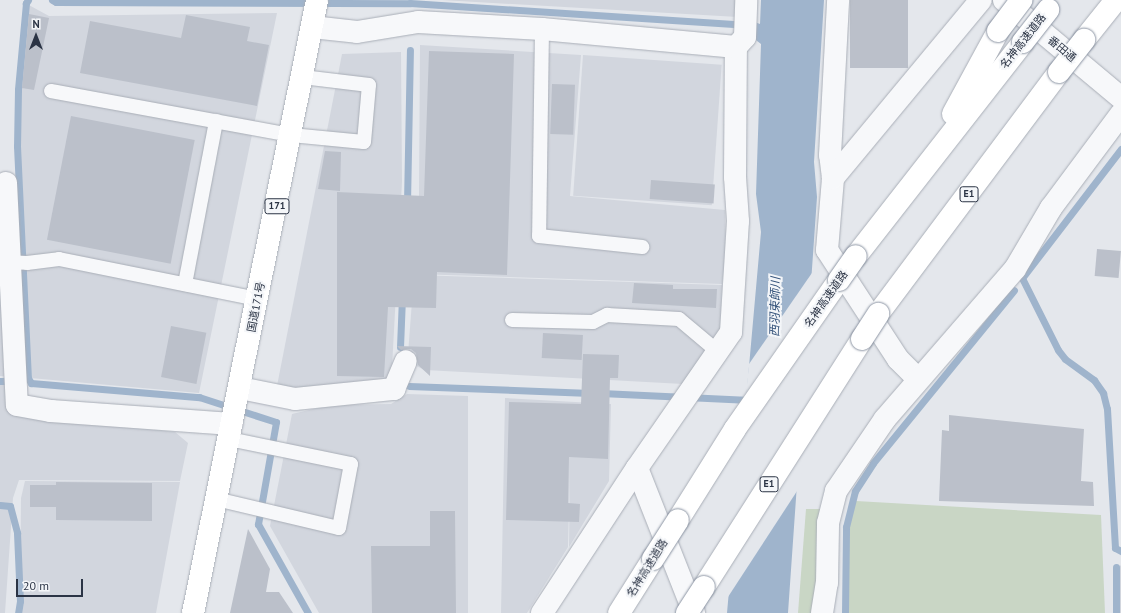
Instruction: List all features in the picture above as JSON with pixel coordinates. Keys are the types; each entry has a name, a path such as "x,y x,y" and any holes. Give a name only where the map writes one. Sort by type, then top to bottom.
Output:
{"highway":[{"path":"922,172 998,31 1021,0"},
{"name":"E1","path":"687,613 834,380 878,314 1058,72 1116,0"},
{"name":"名神高速道路","path":"619,613 710,468 856,256 1051,5"},
{"name":"国道171号","path":"193,613 258,299 314,14"}],"street":[{"path":"838,0 830,155 833,178 827,250 898,359 918,379"},
{"path":"833,178 981,0"},
{"name":"番田通","path":"1004,0 1121,98"},
{"path":"314,14 357,32 418,22 542,29 743,25 735,176 738,221 734,304 731,332 678,407 542,613"},
{"path":"822,613 827,583 828,523 836,491 885,419 918,379 1015,269 1051,208 1121,114"},
{"path":"6,183 15,262 17,405 51,411 230,431"},
{"path":"239,393 295,399 394,389 406,361"},
{"path":"637,468 694,613"}],"lane":[{"path":"542,29 539,236 642,247"},
{"path":"51,91 291,135 364,142 369,85 302,77"},
{"path":"185,284 216,121"},
{"path":"15,262 59,259 258,299"},
{"path":"512,320 593,322 607,315 679,319 717,351"},
{"path":"216,499 339,528 351,464 263,446 230,431"}],"shaded area":[{"path":"442,0 738,0 738,17"},
{"path":"27,4 49,16 277,13 199,393 30,378 20,178 19,90"},
{"path":"420,45 581,55 570,196 725,210 726,256 722,284 414,274 419,194"},
{"path":"401,52 402,182 391,386 276,391 342,54"},
{"path":"583,55 722,65 712,205 573,196"},
{"path":"0,273 4,376 0,376"},
{"path":"414,275 722,285 720,332 683,384 425,370 414,365 408,354"},
{"path":"0,383 6,383 9,413 175,432 188,443 180,481 19,480 13,498 5,613 0,613"},
{"path":"407,394 468,396 468,613 319,613 270,526 292,414 330,405 391,404"},
{"path":"505,398 611,404 609,481 569,547 570,465 568,547 527,613 501,613"},
{"path":"25,481 180,482 156,613 20,613 21,498"},
{"path":"1121,565 1121,613 1117,613 1116,571"}],"green space":[{"path":"856,501 1101,515 1105,613 847,613 848,529"},
{"path":"806,509 820,509 817,585 812,613 798,613"}],"water":[{"name":"西羽束師川","path":"761,0 824,0 814,162 817,197 788,613 727,613 761,232 756,194 761,44 752,37 752,21 760,24"}],"pier":[{"path":"814,270 801,485 726,600 749,364"}],"building":[{"path":"850,0 908,0 908,68 850,68"},
{"path":"29,14 49,18 34,90 22,88"},
{"path":"186,15 250,27 247,41 269,45 257,106 80,73 90,21 181,38"},
{"path":"429,51 514,54 507,275 437,272 436,308 388,307 384,377 337,376 337,192 424,196"},
{"path":"552,84 575,85 573,135 550,134"},
{"path":"71,116 195,140 171,264 47,240"},
{"path":"325,151 341,152 340,191 318,189"},
{"path":"651,180 715,184 714,203 650,199"},
{"path":"1097,249 1121,251 1119,278 1095,276"},
{"path":"634,283 673,285 673,289 717,289 716,308 632,303"},
{"path":"171,326 206,333 196,384 161,377"},
{"path":"543,333 583,335 582,360 542,358"},
{"path":"397,346 431,347 430,376 418,365 416,353 411,349 401,350"},
{"path":"583,354 619,355 618,378 610,378 608,459 569,457 568,503 580,504 579,522 506,520 509,402 581,404"},
{"path":"949,415 1084,429 1081,481 1093,482 1094,506 939,501 942,430 949,431"},
{"path":"56,482 152,483 152,521 56,520 56,507 30,507 30,485 56,485"},
{"path":"430,511 455,511 456,613 372,613 371,546 430,546"},
{"path":"248,529 270,569 266,592 279,592 293,613 230,613"}],"waterway":[{"path":"28,0 26,3 18,90 17,146 28,378 31,383 199,397 276,422 258,524 308,613"},
{"path":"52,0 56,2 410,3 737,24 742,27"},
{"path":"407,203 410,50"},
{"path":"1121,149 1022,278 1058,350 1065,359 1094,380 1103,393 1107,409 1115,548 1121,551"},
{"path":"845,613 846,527 855,491 873,463 1014,290"},
{"path":"400,347 402,298"},
{"path":"0,381 6,381"},
{"path":"409,386 590,393"},
{"path":"601,393 750,400"},
{"path":"0,505 10,506 17,533 20,601 18,613"},
{"path":"1116,567 1116,613"}]}
